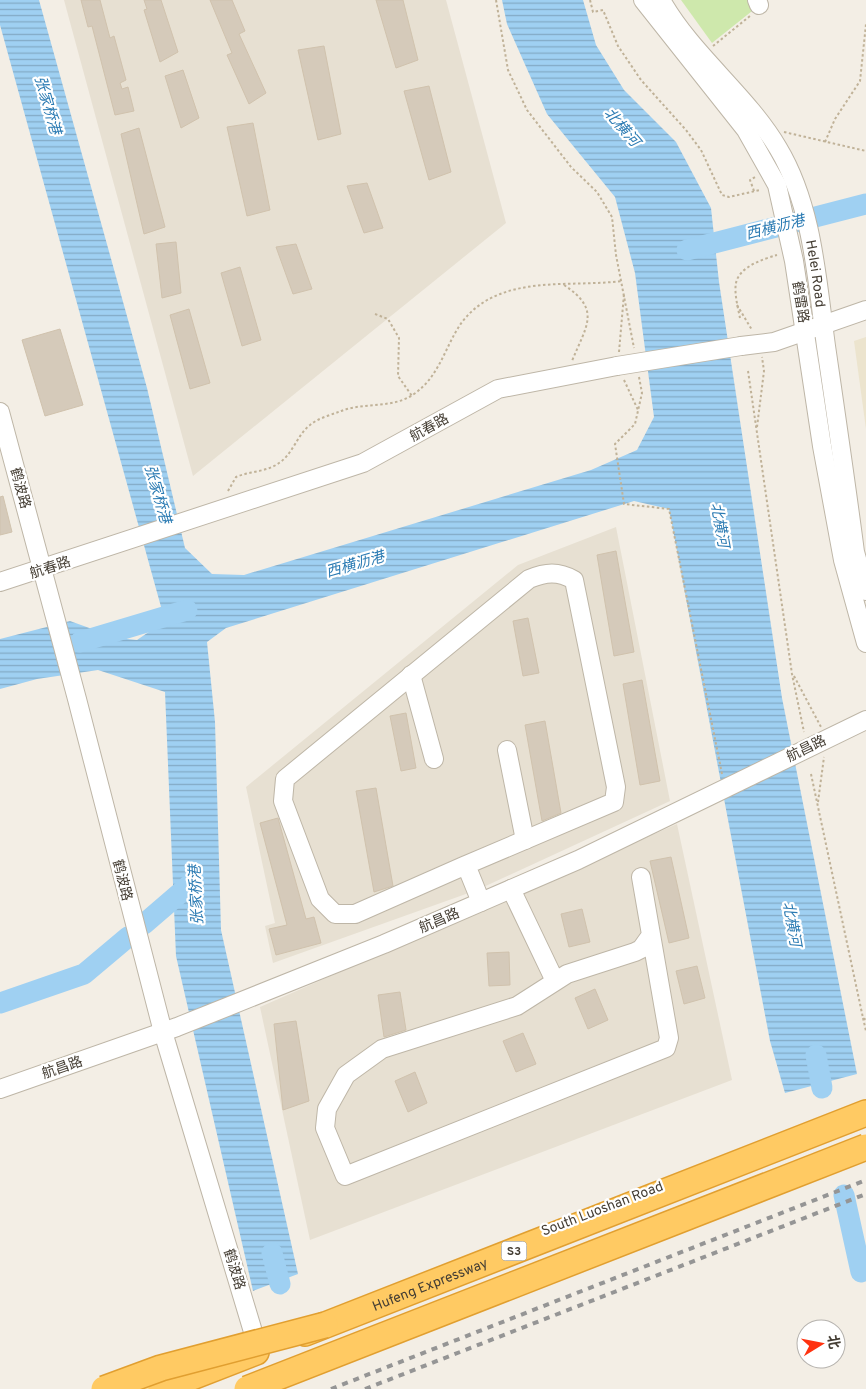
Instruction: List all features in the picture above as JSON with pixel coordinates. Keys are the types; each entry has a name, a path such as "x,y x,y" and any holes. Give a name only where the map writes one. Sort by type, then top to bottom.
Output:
{"highway":[{"name":"Hufeng Expressway","path":"161,1389 866,1113"},
{"name":"S3","path":"247,1389 866,1147"},
{"path":"104,1389 161,1368 325,1325"},
{"path":"270,1389 337,1354"}],"main road":[{"name":"South Luoshan Road","path":"143,1389 866,1104"},
{"path":"266,1389 866,1141"}],"street":[{"name":"鹤雷路","path":"643,0 746,130 794,261 822,446 841,550 866,643"},
{"name":"Helei Road","path":"661,0 701,56 778,148 794,180 814,257 855,552 866,591"},
{"name":"航春路","path":"0,582 42,570 363,463 498,389 617,366 774,342 866,310"},
{"name":"鹤波路","path":"0,412 70,671 163,1032 257,1345"},
{"path":"543,573 561,573 574,580 616,787 614,802 355,914 335,914 320,899 283,801 285,779 412,675 529,579 543,573"},
{"path":"412,675 434,759"},
{"name":"航昌路","path":"0,1089 163,1032 384,944 578,860 725,788 804,741 827,738 866,720"},
{"path":"507,750 525,840"},
{"path":"466,866 480,902"},
{"path":"641,877 670,1038 666,1048 345,1176 325,1128 327,1109 346,1075 382,1049 517,1006 555,981 600,962 635,952 641,949 651,934"},
{"path":"511,889 555,981"}],"path":[{"path":"496,0 508,70 527,110 571,167 597,192 612,217 634,349"},
{"path":"590,0 593,12 603,10 618,46 641,80 686,130 701,150 722,195 729,197 768,187"},
{"path":"701,56 758,10 758,3"},
{"path":"825,142 835,119 860,82 866,24"},
{"path":"764,130 799,134 866,151"},
{"path":"740,318 736,283 741,274 761,259 776,255"},
{"path":"216,512 231,482 236,477 278,465 310,425 343,410 393,402 412,396 427,383 463,322 481,305 506,291 542,285 622,281"},
{"path":"564,285 578,294 586,305 589,317 587,328 565,376"},
{"path":"624,292 617,366 638,411"},
{"path":"738,305 760,344 764,371 756,429"},
{"path":"375,314 388,319 399,338 398,376 412,396"},
{"path":"748,371 792,674 804,741"},
{"path":"639,376 642,393 635,424 615,444 624,504 669,509 708,716 725,788"},
{"path":"792,674 827,738 818,805"},
{"path":"811,774 865,1019 866,1031"}],"shaded area":[{"path":"64,0 446,0 506,223 193,476"},
{"path":"866,337 866,429 854,341"},
{"path":"616,527 670,801 477,890 273,963 265,926 275,923 246,787 518,565"},
{"path":"677,824 732,1080 310,1240 260,1007"}],"green space":[{"path":"681,0 766,0 712,43"}],"water":[{"path":"0,0 39,0 147,388 185,548 212,574 244,575 591,470 637,450 654,417 635,273 615,197 547,114 507,24 502,0 583,0 596,45 624,90 676,142 711,208 719,282 782,698 857,1074 785,1093 770,1041 669,509 634,501 226,628 207,642 215,722 221,930 298,1274 253,1291 176,956 165,692 98,670 37,679 0,689 0,639 70,621 117,638 137,640 156,627 163,614 0,25"}],"building":[{"path":"81,0 100,0 110,38 114,36 126,80 120,83 122,89 128,87 134,111 115,115 92,26 88,27"},
{"path":"144,0 161,0 178,52 160,62 144,10 147,9"},
{"path":"210,0 232,0 245,31 239,34 266,93 249,104 227,55 232,53"},
{"path":"376,0 403,0 418,60 396,68"},
{"path":"324,46 341,134 318,140 298,50"},
{"path":"183,70 199,118 181,128 165,76"},
{"path":"429,86 451,172 429,180 404,91"},
{"path":"253,123 270,210 247,216 227,127"},
{"path":"139,128 165,227 144,234 121,134"},
{"path":"367,183 383,228 364,233 347,186"},
{"path":"176,242 181,293 162,298 156,244"},
{"path":"296,244 312,289 293,294 276,247"},
{"path":"240,267 261,340 242,346 221,273"},
{"path":"189,309 210,383 190,389 170,315"},
{"path":"60,329 83,405 45,416 22,340"},
{"path":"3,496 12,532 0,535 0,497"},
{"path":"616,551 634,652 614,656 597,555"},
{"path":"528,618 539,673 523,676 513,621"},
{"path":"642,680 660,781 640,785 623,684"},
{"path":"406,713 416,768 401,771 390,716"},
{"path":"545,721 561,813 542,821 525,725"},
{"path":"376,788 393,886 374,892 356,791"},
{"path":"278,818 306,919 314,917 321,943 276,955 269,929 287,925 260,823"},
{"path":"671,857 689,938 669,943 650,861"},
{"path":"582,909 590,942 569,947 561,914"},
{"path":"509,952 510,985 489,986 487,953"},
{"path":"697,966 705,998 684,1004 676,971"},
{"path":"595,989 608,1020 588,1029 575,998"},
{"path":"400,992 406,1030 384,1037 378,995"},
{"path":"296,1021 309,1101 283,1110 274,1024"},
{"path":"523,1033 536,1064 516,1072 503,1041"},
{"path":"415,1072 427,1103 408,1112 395,1081"}],"waterway":[{"name":"西横沥港","path":"687,250 866,204"},
{"name":"西横沥港","path":"80,642 187,610"},
{"path":"144,924 194,881"},
{"path":"0,1003 84,974 128,937"},
{"name":"北横河","path":"816,1055 822,1088"},
{"name":"北横河","path":"844,1195 861,1272"},
{"name":"张家桥港","path":"272,1253 280,1284"},
{"name":"北横河","path":"861,1272 866,1271"}],"railway":[{"path":"331,1389 866,1180"},
{"path":"365,1389 866,1194"}]}
